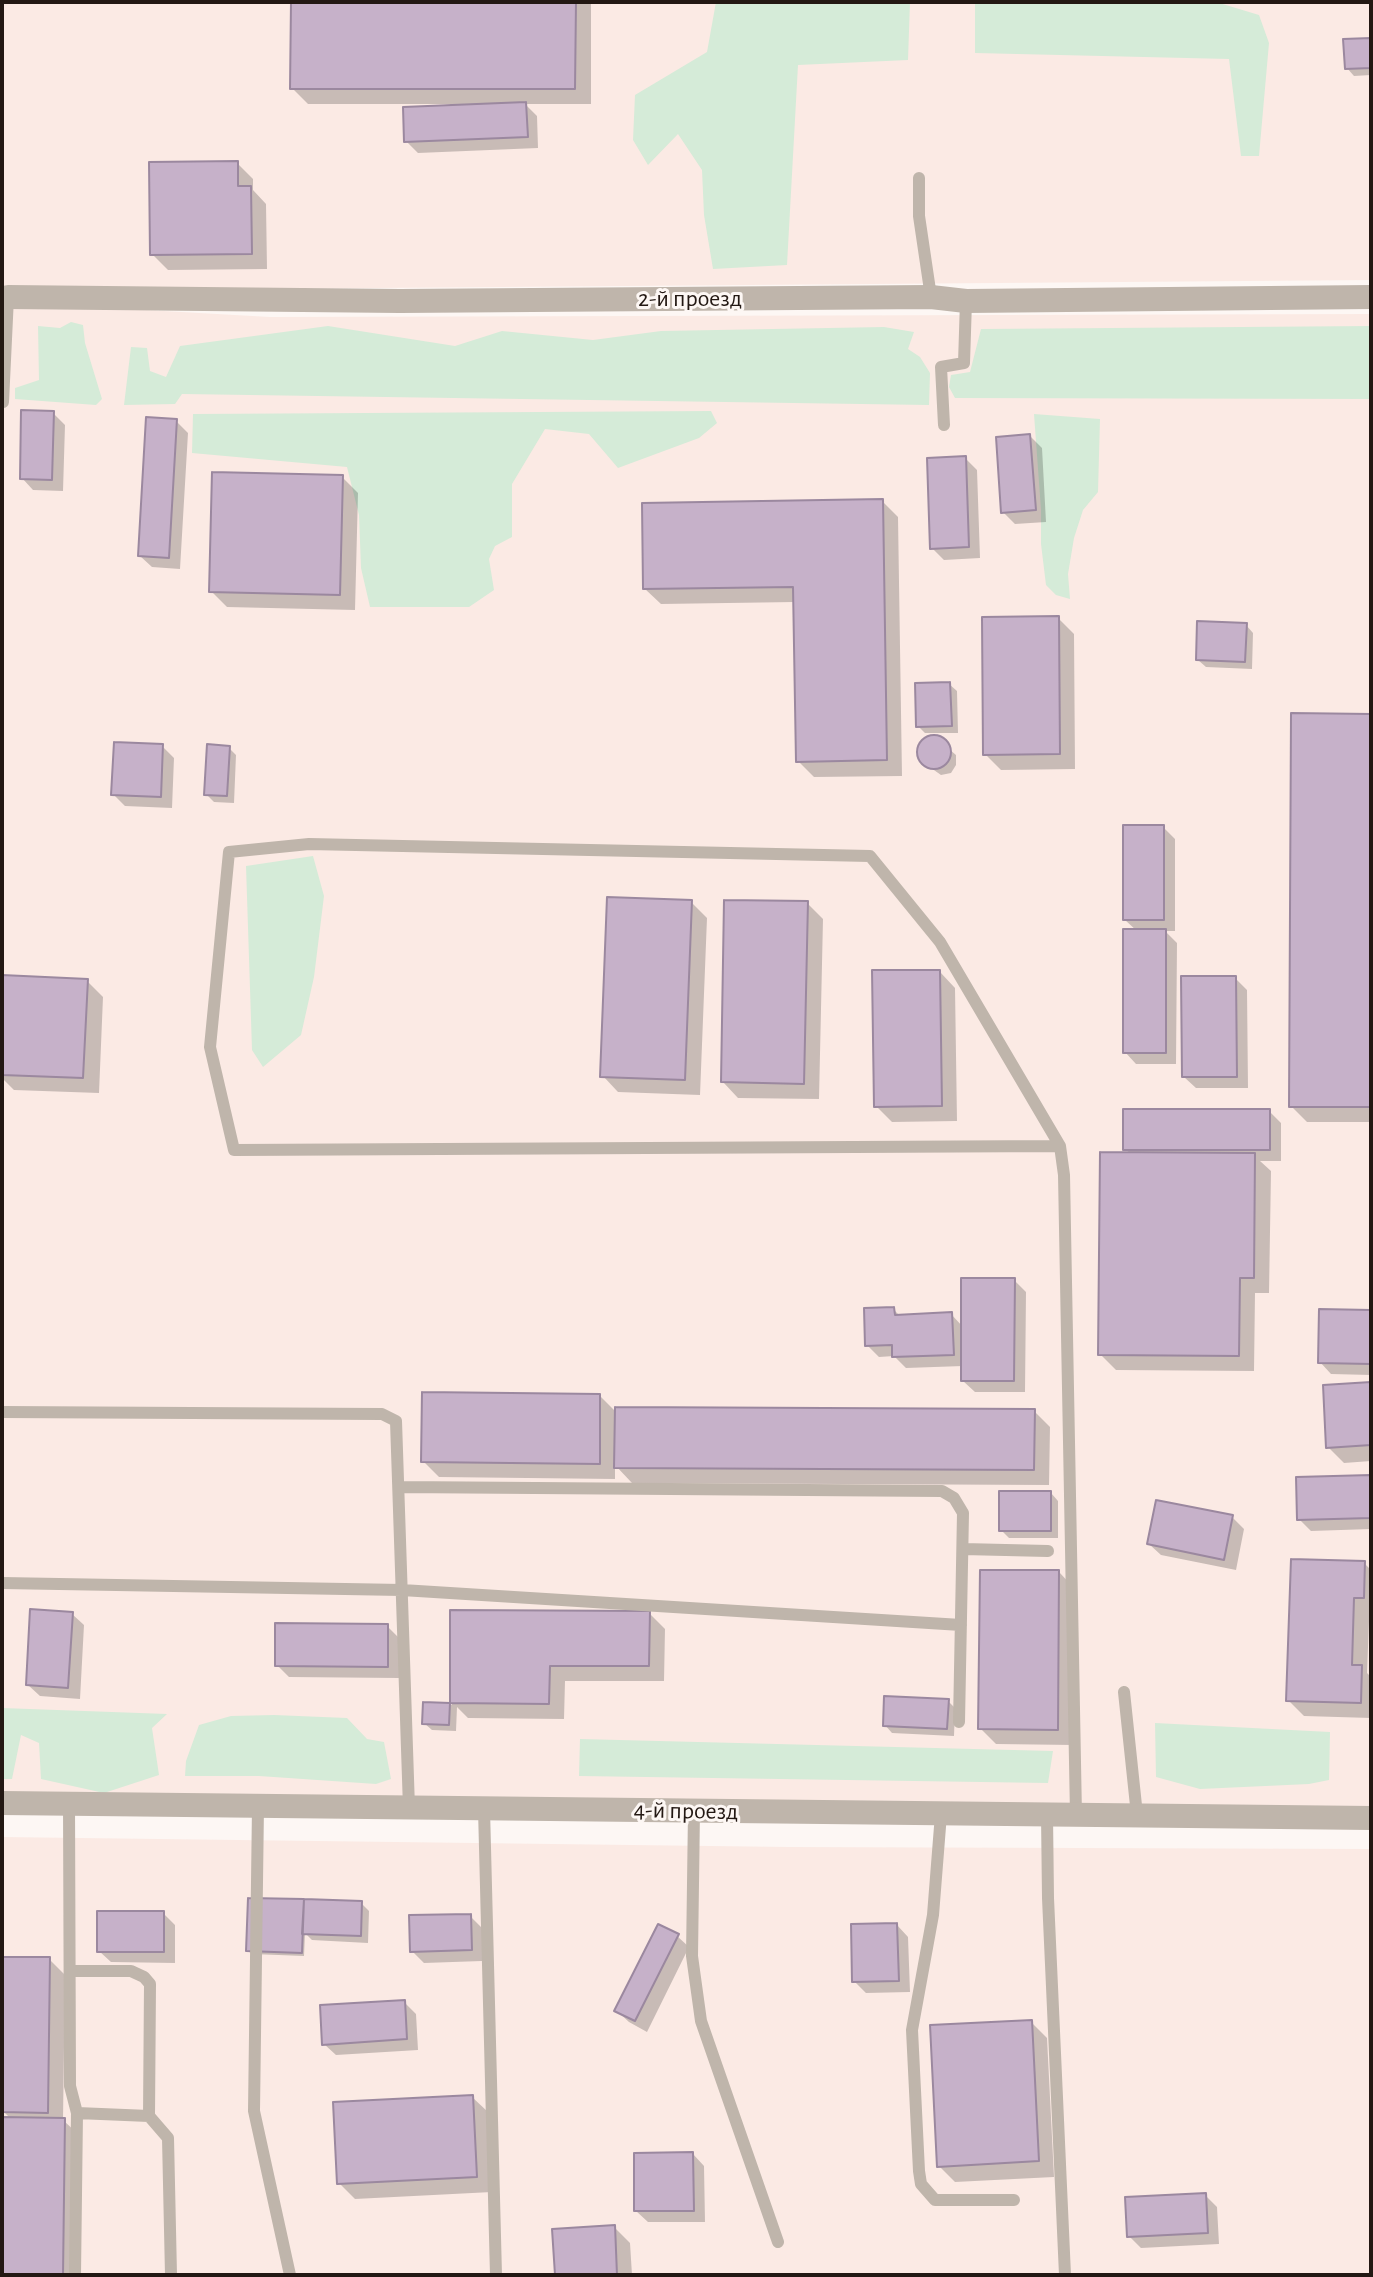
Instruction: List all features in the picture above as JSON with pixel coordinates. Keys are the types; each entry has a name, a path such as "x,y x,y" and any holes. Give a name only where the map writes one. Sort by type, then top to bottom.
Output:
{"street":[{"name":"2-й проезд","path":"5,297 416,301 1371,297"},
{"name":"4-й проезд","path":"2,1803 1371,1818"}],"lane":[{"path":"919,178 919,216 931,297"},
{"path":"3,402 5,297"},
{"path":"944,425 941,367 964,363 966,301"},
{"path":"1060,1146 234,1150 210,1047 229,852 309,844 870,856 940,942 1060,1146 1065,1207 1076,1815"},
{"path":"2,1412 382,1414 396,1421 409,1808"},
{"path":"399,1487 942,1491 954,1498 963,1513 959,1722"},
{"path":"963,1549 1048,1551"},
{"path":"2,1583 402,1590 961,1625"},
{"path":"1124,1692 1137,1815"},
{"path":"69,1803 70,2086 77,2113 75,2275"},
{"path":"258,1806 254,2111 290,2275"},
{"path":"484,1809 496,2275"},
{"path":"694,1811 692,1956 701,2021 778,2242"},
{"path":"941,1814 933,1915 912,2030 921,2184 935,2200 1014,2200"},
{"path":"1047,1815 1065,2275"},
{"path":"70,1971 131,1971 150,1984 149,2116 168,2138 171,2275"},
{"path":"77,2113 149,2116"}],"shaded area":[{"path":"2,2 1371,2 1371,280 2,291"},
{"path":"2,304 270,317 1371,314 1371,1808 2,1798"},
{"path":"2,1837 789,1847 1371,1849 1371,2275 2,2275"}],"green space":[{"path":"716,2 910,2 908,60 798,65 787,265 713,269 704,215 702,170 678,134 648,165 633,140 635,95 707,52"},
{"path":"975,2 1216,2 1259,15 1269,43 1259,156 1241,156 1229,59 975,53"},
{"path":"71,322 83,325 85,343 102,399 96,405 15,399 15,388 39,380 38,326 60,328"},
{"path":"328,326 455,346 502,331 593,340 661,331 884,327 914,332 908,349 920,357 930,373 929,405 182,394 175,404 124,405 131,347 147,348 150,371 166,377 180,346"},
{"path":"1371,326 1371,399 955,398 949,387 951,375 970,372 981,329"},
{"path":"711,411 717,423 699,438 618,468 589,434 545,429 512,484 512,537 495,546 489,559 494,590 469,607 370,607 361,568 359,515 347,467 192,453 193,414"},
{"path":"1034,414 1100,419 1098,492 1083,510 1074,538 1068,574 1070,599 1056,595 1046,585"},
{"path":"313,856 324,896 314,977 301,1035 263,1067 252,1050 246,866"},
{"path":"2,1708 167,1714 152,1728 159,1775 104,1793 41,1779 39,1743 21,1735 12,1779 2,1779"},
{"path":"231,1716 347,1718 367,1739 384,1742 391,1779 376,1784 259,1776 185,1776 186,1761 199,1725"},
{"path":"1155,1723 1330,1732 1329,1780 1309,1784 1200,1789 1156,1777"},
{"path":"580,1739 1053,1751 1048,1783 579,1776"}],"building":[{"path":"291,2 576,2 575,89 290,89"},
{"path":"1371,38 1371,68 1345,69 1343,39"},
{"path":"526,102 528,137 404,142 403,107"},
{"path":"238,161 238,186 251,186 252,254 150,255 149,162"},
{"path":"21,410 54,411 52,480 20,479"},
{"path":"146,417 177,419 169,558 138,556"},
{"path":"1030,434 1036,510 1001,513 996,437"},
{"path":"966,456 969,547 930,549 927,458"},
{"path":"212,472 343,475 340,595 209,592"},
{"path":"883,499 887,760 796,762 793,587 643,589 642,503"},
{"path":"1059,616 1060,754 983,755 982,617"},
{"path":"1197,621 1247,623 1245,662 1196,660"},
{"path":"950,682 952,726 916,727 915,683"},
{"path":"1291,713 1371,714 1371,1107 1289,1107"},
{"path":"934,735 946,740 951,752 946,764 934,769 922,764 917,752 922,740"},
{"path":"114,742 163,744 161,797 111,795"},
{"path":"207,744 230,746 227,796 204,795"},
{"path":"1123,825 1164,825 1164,920 1123,920"},
{"path":"607,897 692,900 685,1080 600,1077"},
{"path":"724,900 808,901 804,1084 721,1082"},
{"path":"1123,929 1166,929 1166,1053 1123,1053"},
{"path":"872,970 940,970 942,1106 874,1107"},
{"path":"2,975 88,979 83,1078 2,1075"},
{"path":"1181,976 1236,976 1237,1077 1182,1077"},
{"path":"1123,1109 1270,1109 1270,1150 1123,1150"},
{"path":"1100,1152 1255,1153 1254,1278 1240,1278 1239,1356 1098,1355"},
{"path":"961,1278 1015,1278 1014,1381 961,1381"},
{"path":"894,1307 895,1315 952,1312 954,1355 892,1357 892,1345 865,1346 864,1308"},
{"path":"1319,1309 1371,1310 1371,1364 1318,1363"},
{"path":"1371,1382 1371,1445 1326,1448 1323,1385"},
{"path":"422,1392 600,1394 600,1464 421,1462"},
{"path":"615,1407 1035,1409 1034,1470 614,1468"},
{"path":"1371,1475 1371,1518 1297,1520 1296,1477"},
{"path":"999,1491 1051,1491 1051,1531 999,1531"},
{"path":"1156,1500 1233,1515 1224,1560 1147,1544"},
{"path":"1291,1559 1365,1561 1364,1598 1354,1598 1352,1665 1362,1665 1361,1703 1286,1701"},
{"path":"980,1570 1059,1570 1058,1730 978,1729"},
{"path":"30,1609 73,1612 68,1688 26,1685"},
{"path":"450,1610 650,1611 649,1666 550,1666 549,1704 450,1703"},
{"path":"275,1623 388,1624 388,1667 275,1666"},
{"path":"884,1696 949,1699 947,1729 883,1726"},
{"path":"423,1702 450,1703 449,1725 422,1724"},
{"path":"248,1898 304,1899 302,1953 246,1951"},
{"path":"304,1899 362,1901 361,1936 302,1934"},
{"path":"97,1911 164,1911 164,1952 97,1952"},
{"path":"471,1914 472,1950 410,1952 409,1915"},
{"path":"897,1923 899,1981 852,1982 851,1924"},
{"path":"658,1924 679,1934 635,2021 614,2011"},
{"path":"3,1957 50,1957 48,2113 2,2112"},
{"path":"405,2000 407,2039 322,2045 320,2005"},
{"path":"1032,2020 1039,2161 937,2167 930,2025"},
{"path":"473,2095 477,2177 337,2184 333,2102"},
{"path":"2,2117 65,2118 63,2275 2,2275"},
{"path":"693,2152 694,2211 634,2211 634,2153"},
{"path":"1206,2193 1208,2233 1127,2237 1125,2197"},
{"path":"615,2225 617,2275 555,2275 552,2229"}]}
